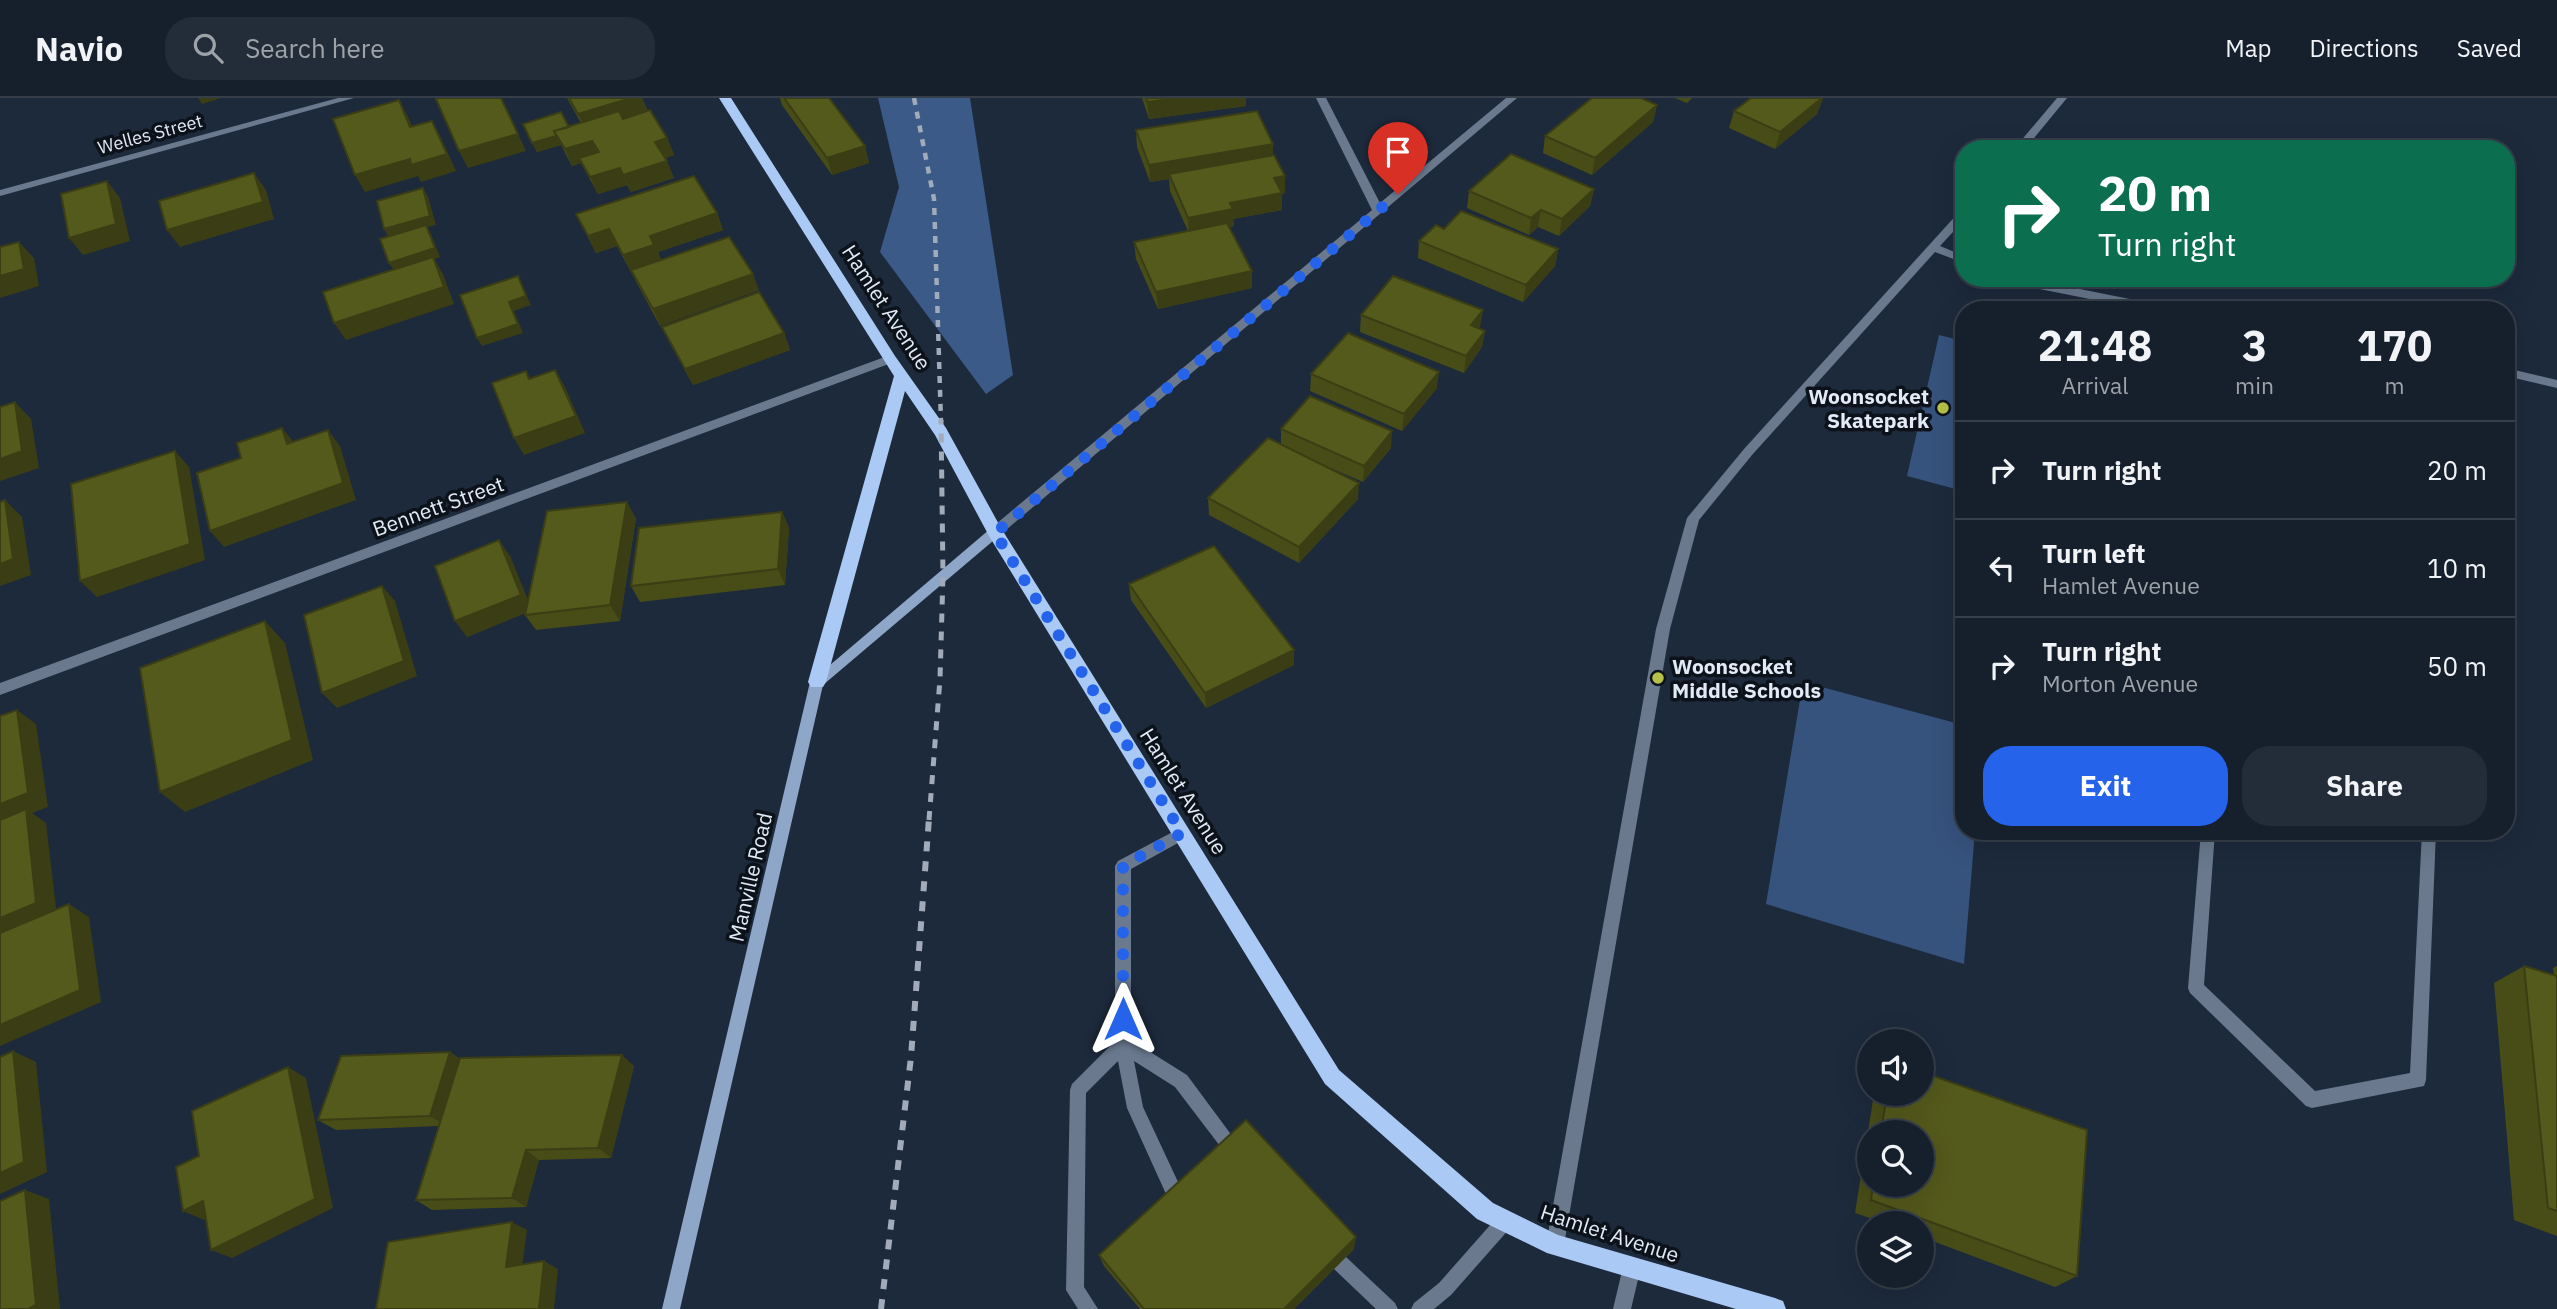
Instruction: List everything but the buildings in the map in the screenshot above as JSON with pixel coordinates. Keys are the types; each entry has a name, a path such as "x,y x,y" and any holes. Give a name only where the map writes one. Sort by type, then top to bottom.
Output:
{"main road":[{"name":"Hamlet Avenue","path":"725,98 890,359 941,432 995,533 1332,1077 1485,1211 1555,1245 1775,1309"},
{"path":"817,682 902,376"},
{"path":"817,682 995,533"},
{"name":"Manville Road","path":"671,1309 817,682"}],"street":[{"name":"Welles Street","path":"0,193 349,98"},
{"path":"1321,98 1378,210"},
{"path":"995,533 1513,98"},
{"path":"2027,140 2062,98"},
{"path":"1555,1245 1663,629 1693,518 1748,452 1955,224"},
{"path":"1934,248 1955,256"},
{"path":"2050,287 2120,301"},
{"name":"Bennett Street","path":"0,689 890,359"},
{"path":"2515,375 2557,384"},
{"path":"1177,1199 1135,1108 1123,1044 1123,866 1182,833"},
{"path":"2207,840 2196,988 2312,1100 2418,1080 2429,840"},
{"path":"1123,1044 1181,1081 1232,1148"},
{"path":"1089,1309 1075,1290 1078,1090 1123,1044"},
{"path":"1420,1309 1445,1289 1505,1221"},
{"path":"1340,1263 1388,1309"},
{"path":"1622,1309 1632,1267"}],"shaded area":[{"path":"878,98 970,98 1013,375 986,394 880,252 899,187"},
{"name":"Woonsocket Skatepark","path":"1939,335 1955,339 1955,489 1907,476"},
{"path":"1803,682 1955,723 1955,840 1974,840 1964,964 1766,904"}],"railway":[{"path":"914,98 934,199 941,422"},
{"path":"929,820 940,679 943,575 941,420"},
{"path":"881,1309 911,1057 929,818"}],"place":[{"name":"Woonsocket Skatepark","path":"1943,408"},
{"name":"Woonsocket Middle Schools","path":"1658,678"}],"route":[{"path":"1123,1019 1123,866 1182,833 995,533 1398,194"}]}
